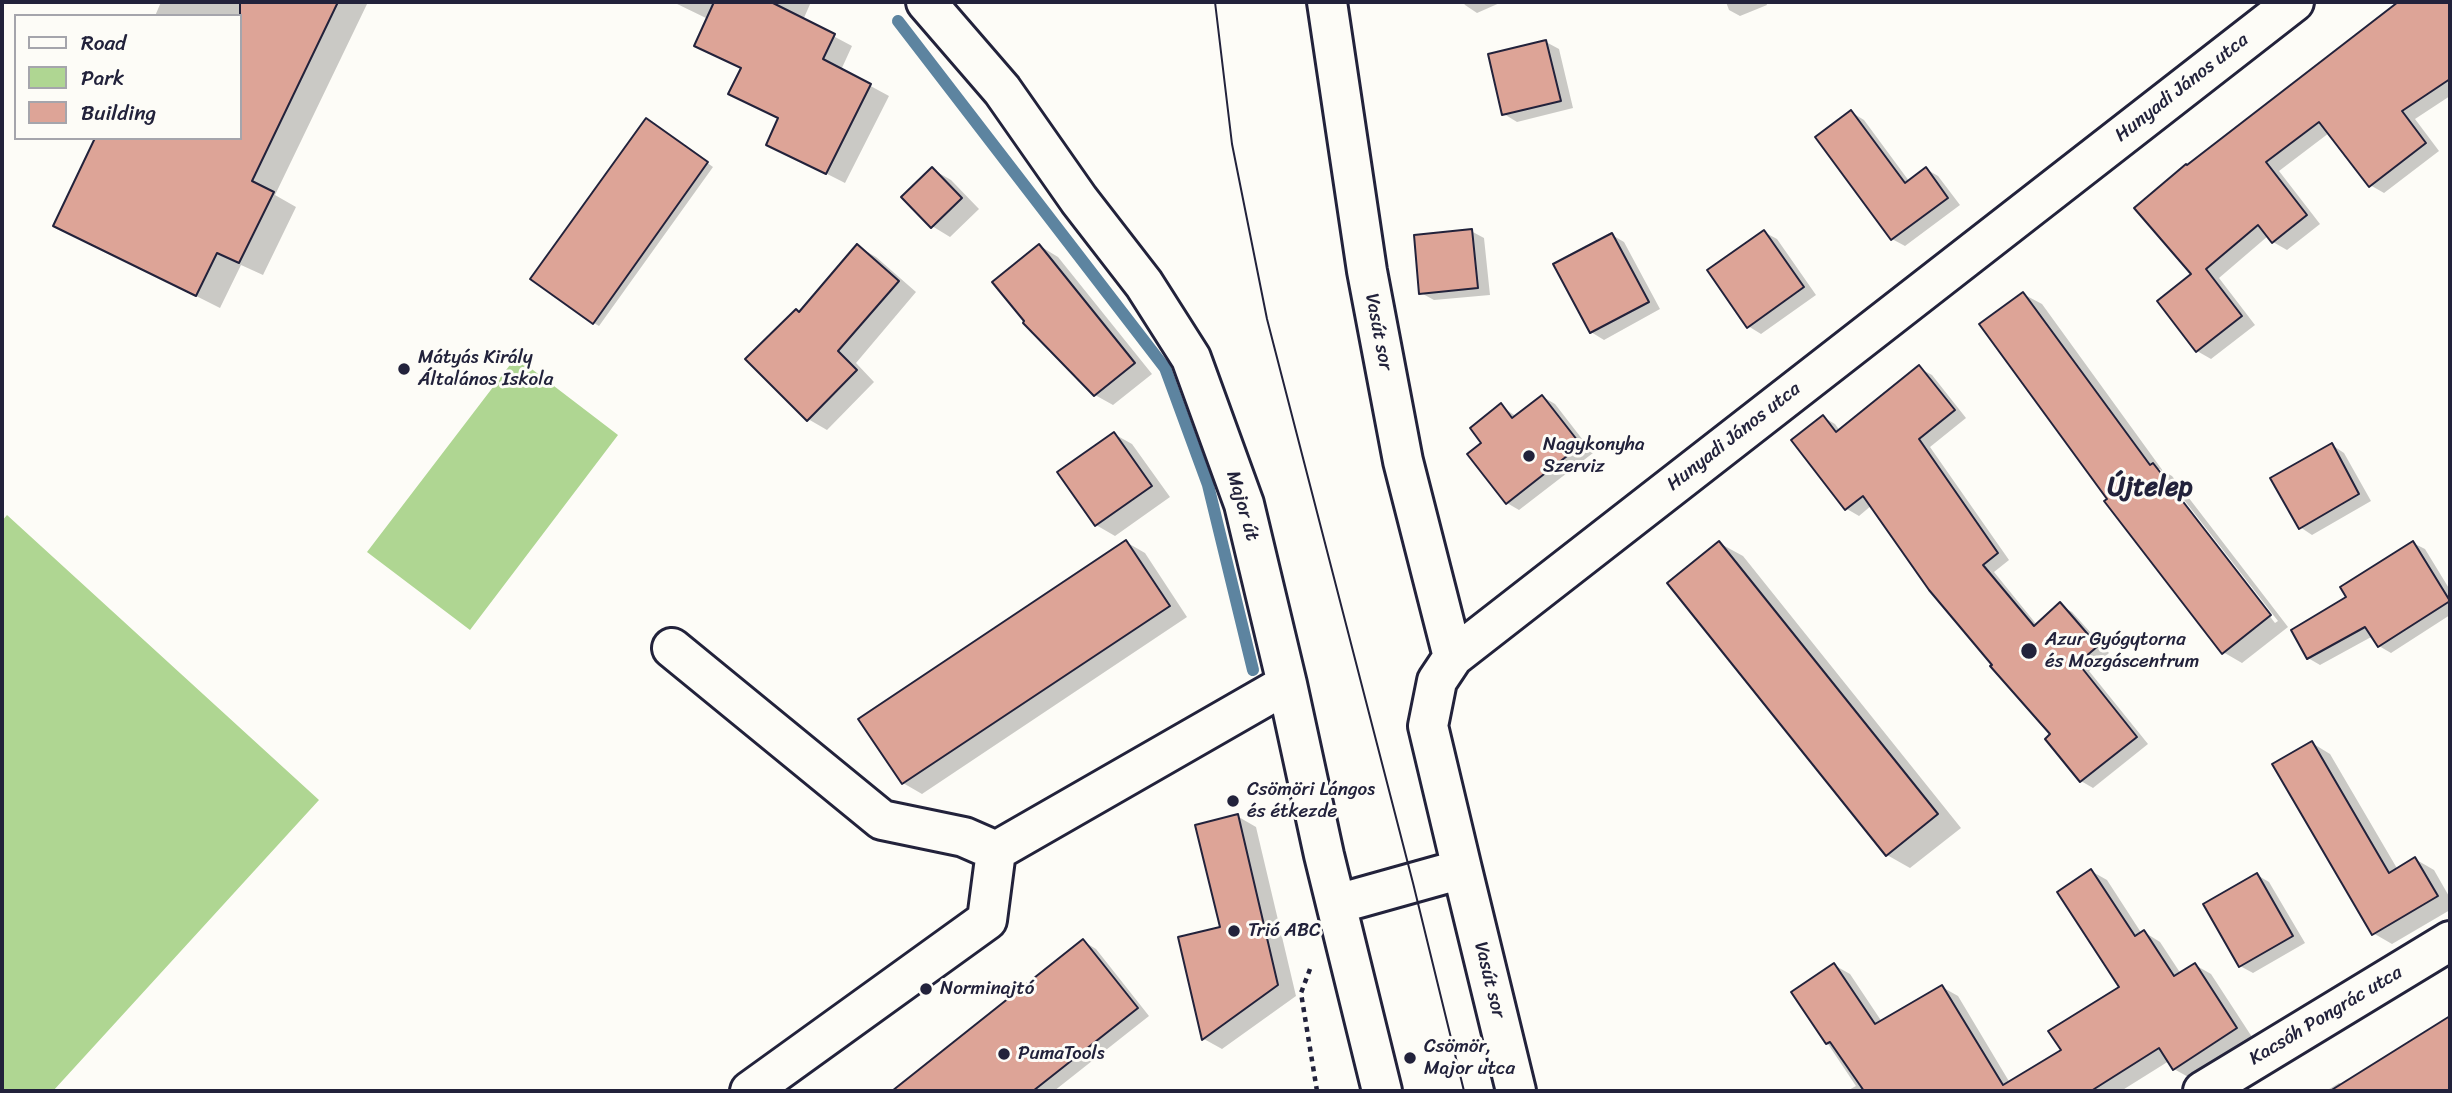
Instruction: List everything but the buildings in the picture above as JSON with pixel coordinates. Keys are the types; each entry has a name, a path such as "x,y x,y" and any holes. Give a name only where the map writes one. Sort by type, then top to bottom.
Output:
{"street":[{"name":"Major út","path":"926,2 1002,90 1144,284 1191,358 1244,504 1324,855 1382,1091"},
{"name":"Vasút sor","path":"1327,2 1367,271 1403,461 1453,657"},
{"name":"Hunyadi János utca","path":"1462,869 1427,726 1437,681 1453,657 2294,2"},
{"path":"671,648 882,820 964,837 996,851"},
{"path":"996,851 1287,684"},
{"path":"750,1091 987,920 996,851"},
{"path":"1337,904 1462,869"},
{"name":"Vasút sor","path":"1462,869 1516,1091"},
{"name":"Kacsóh Pongrác utca","path":"2203,1091 2450,941"}],"path":[{"path":"1311,968 1301,993 1317,1091"}],"green space":[{"path":"516,357 618,435 470,630 367,552"},
{"path":"7,515 319,800 53,1091 2,1091 2,521"}],"waterway":[{"path":"898,21 1165,368 1208,485 1253,670"}],"tram line":[{"path":"1215,2 1232,144 1267,319 1464,1091"}],"place":[{"name":"Mátyás Király Általános Iskola","path":"404,369"},
{"name":"Nagykonyha Szerviz","path":"1529,456"},
{"name":"Azur Gyógytorna és Mozgáscentrum","path":"2029,651"},
{"name":"Csömöri Lángos és étkezde","path":"1233,801"},
{"name":"Trió ABC","path":"1234,931"},
{"name":"Norminajtó","path":"926,989"},
{"name":"PumaTools","path":"1004,1054"},
{"name":"Csömör, Major utca","path":"1410,1058"}],"district":[{"name":"Újtelep","path":"2150,488"}]}
